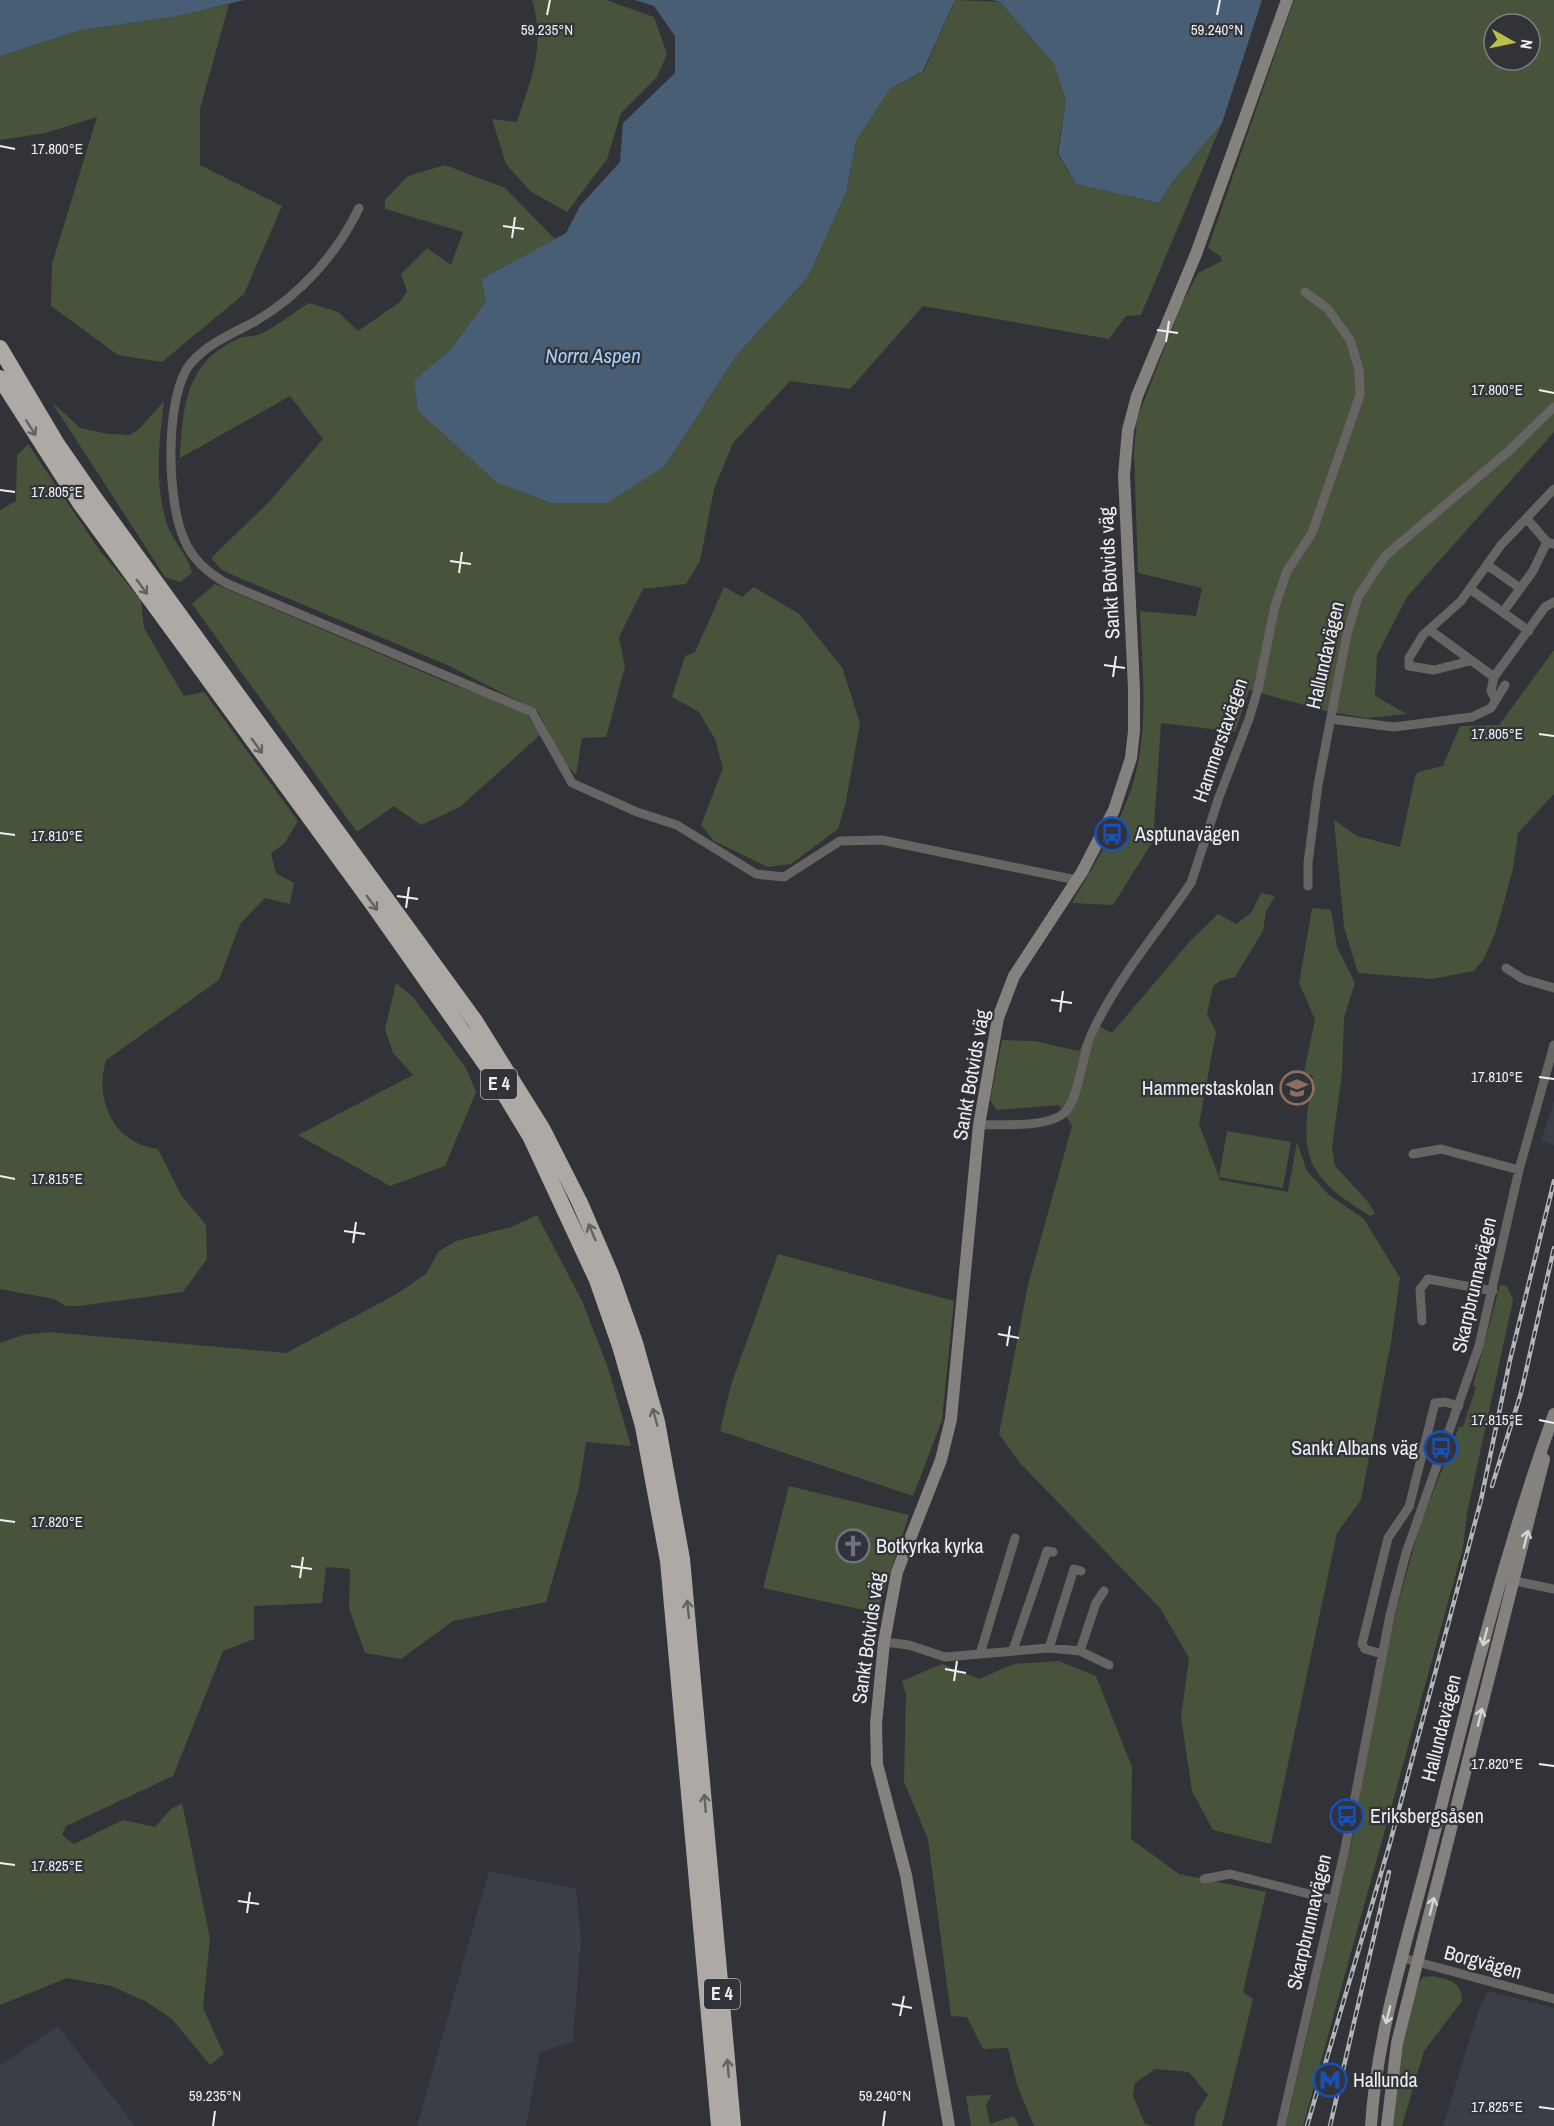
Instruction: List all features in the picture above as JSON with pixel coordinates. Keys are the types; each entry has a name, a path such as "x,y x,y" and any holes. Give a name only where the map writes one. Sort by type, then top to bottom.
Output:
{"highway":[{"name":"E 4","path":"0,348 75,470 493,1049 543,1130 580,1203 611,1275 635,1343 657,1422 682,1559 733,2126"},
{"name":"E 4","path":"0,378 80,502 379,912 494,1075 530,1136 597,1280 620,1346 643,1426 668,1561 719,2126"}],"main road":[{"name":"Sankt Botvids väg","path":"949,2126 906,1875 877,1764 876,1724 884,1642 897,1572 941,1460 951,1419 979,1125 991,1052 1007,993 1023,961 1076,880 1119,799 1131,758 1134,731 1124,474 1128,430 1137,396 1196,254 1287,0"},
{"name":"Hallundavägen","path":"1371,2126 1379,2053 1496,1591 1523,1500 1554,1414"},
{"name":"Hallundavägen","path":"1387,2126 1397,2043 1515,1580 1554,1414"}],"street":[{"path":"359,208 347,232 328,259 296,291 258,320 198,355 189,365 179,385 171,424 176,516 184,541 204,567 228,584 532,712 572,783 637,812 677,825 756,874 784,877 840,841 863,838 1076,880"},
{"name":"Hammerstavägen","path":"979,1125 1011,1125 1050,1119 1067,1110 1072,1101 1087,1044 1107,1004 1191,883 1200,861 1219,797 1258,689 1275,606 1287,571 1312,533 1360,395 1359,369 1350,340 1328,309 1305,292"},
{"name":"Hallundavägen","path":"1308,886 1308,863 1317,796 1347,634 1358,597 1374,569 1398,543 1511,449 1554,407"},
{"path":"1470,661 1434,670 1409,666 1413,651 1423,635 1431,631 1461,601 1502,545 1554,489"},
{"path":"1503,612 1551,543 1527,519"},
{"path":"1487,565 1520,588"},
{"path":"1470,589 1529,631"},
{"path":"1496,700 1491,691 1494,676 1545,607 1554,602"},
{"path":"1431,631 1494,676"},
{"path":"1331,718 1394,727 1472,717 1491,708 1505,685"},
{"path":"1506,968 1523,979 1554,988"},
{"name":"Skarpbrunnavägen","path":"1281,2126 1333,1900 1382,1654 1406,1553 1479,1346 1519,1170 1554,1045"},
{"path":"1413,1155 1441,1149 1519,1170"},
{"path":"1422,1321 1420,1289 1428,1279 1492,1292"},
{"path":"1382,1654 1365,1649 1362,1644 1388,1538 1409,1507 1433,1405 1440,1401 1459,1406"},
{"path":"980,1654 1015,1538"},
{"path":"1013,1650 1047,1551 1053,1552"},
{"path":"1505,1561 1510,1575 1515,1580"},
{"path":"1049,1648 1074,1569 1081,1571"},
{"path":"1496,1591 1509,1580 1554,1589"},
{"path":"1080,1651 1096,1602 1104,1591"},
{"path":"884,1642 909,1645 945,1657 1049,1648 1080,1651 1109,1665"},
{"path":"1204,1879 1230,1874 1333,1900"},
{"name":"Borgvägen","path":"1403,1958 1554,1999"}],"shaded area":[{"path":"1554,1101 1554,1145 1541,1141"},
{"path":"489,1871 576,1889 581,1938 573,2042 540,2052 526,2126 417,2126"},
{"path":"1488,1991 1554,2008 1554,2126 1443,2126 1479,2009"},
{"path":"58,2026 135,2126 0,2126 0,2066"}],"green space":[{"path":"532,0 606,0 654,17 667,54 657,77 621,113 607,159 567,212 530,191 506,164 492,119 517,122 532,76 537,48 538,33"},
{"path":"955,0 1000,2 1054,64 1066,101 1057,153 1076,184 1159,203 1171,184 1222,123 1141,315 1126,316 1109,339 923,306 850,389 790,381 733,443 714,489 700,561 686,584 643,589 619,637 625,667 606,737 582,738 576,775 562,760 538,711 447,665 235,576 221,569 211,558 270,501 323,439 290,396 180,458 186,404 190,388 198,373 208,359 222,348 240,338 256,336 264,332 309,303 338,312 358,331 400,302 407,291 401,274 427,248 451,265 463,232 385,209 385,200 408,176 445,165 505,188 555,239 481,279 486,301 451,349 414,380 418,411 496,482 665,466 736,356 808,277 846,193 856,141 890,89 924,71"},
{"path":"1294,0 1554,0 1554,432 1407,597 1377,655 1375,696 1407,714 1367,718 1326,711 1249,690 1235,732 1161,723 1153,841 1113,905 1072,903 1116,826 1135,776 1143,715 1140,611 1196,616 1202,588 1138,573 1134,451 1137,419 1182,303 1198,273 1222,261 1220,256 1208,248"},
{"path":"229,4 200,109 200,165 282,206 244,294 162,362 118,355 51,306 52,264 97,117 45,133 0,140 0,56 82,30 179,16"},
{"path":"51,401 80,428 108,434 130,435 140,428 164,401 159,448 160,493 167,524 188,561 192,573 180,582 165,577"},
{"path":"28,444 100,551 141,600 144,628 184,696 204,692 298,821 284,844 271,853 276,873 294,883 290,904 265,898 240,924 219,980 106,1060 103,1090 111,1118 130,1139 158,1149 181,1195 206,1225 207,1259 183,1292 79,1306 66,1306 54,1299 0,1289 0,510 16,501 17,456"},
{"path":"215,584 446,682 516,708 528,716 541,734 460,807 421,825 394,806 357,832 192,604"},
{"path":"724,587 742,597 754,587 799,614 842,667 860,723 846,801 838,829 791,864 768,867 714,841 701,825 723,768 715,739 699,712 672,697 685,656 695,652"},
{"path":"1554,650 1554,794 1518,833 1513,869 1495,934 1483,960 1474,971 1432,979 1358,973 1344,927 1334,820 1357,836 1400,847 1418,772 1443,766 1460,726 1499,725"},
{"path":"1261,893 1275,896 1266,911 1263,931 1235,977 1220,981 1213,986 1207,1014 1216,1032 1199,1124 1220,1180 1288,1192 1297,1142 1307,1171 1329,1195 1364,1219 1400,1278 1391,1342 1361,1500 1337,1533 1271,1844 1213,1830 1192,1791 1181,1717 1189,1658 1160,1608 1019,1462 999,1434 1028,1285 1072,1126 1059,1105 997,1110 990,1100 1002,1040 1034,1041 1079,1051 1093,1023 1112,1033 1190,941 1218,914 1236,924 1251,913"},
{"path":"1312,908 1331,910 1337,947 1355,983 1344,1018 1342,1073 1332,1148 1335,1166 1369,1203 1375,1214 1370,1216 1330,1187 1310,1159 1307,1124 1313,1076 1304,1073 1315,1019 1299,983"},
{"path":"396,983 413,997 466,1068 476,1092 445,1166 390,1186 298,1135 413,1075 393,1053 385,1029"},
{"path":"1227,1131 1291,1142 1283,1188 1219,1177"},
{"path":"537,1215 582,1301 608,1368 631,1446 586,1442 579,1488 546,1602 453,1621 401,1659 365,1653 349,1608 350,1569 326,1567 322,1603 254,1606 254,1639 223,1651 173,1776 66,1826 62,1835 74,1844 123,1820 155,1827 171,1809 182,1803 210,1938 203,2008 224,2054 210,2065 172,2019 145,2001 111,1986 67,1978 0,2005 0,1343 23,1335 49,1332 286,1353 395,1295 426,1274 438,1252 456,1241 511,1227"},
{"path":"778,1254 954,1301 942,1420 913,1496 720,1431 731,1385"},
{"path":"1500,1285 1507,1286 1513,1300 1467,1513 1463,1548 1303,2126 1286,2126 1353,1835 1385,1650 1420,1525 1459,1427 1463,1427 1476,1387 1473,1386"},
{"path":"789,1486 909,1515 877,1613 763,1588"},
{"path":"1059,1661 1096,1676 1132,1767 1131,1839 1179,1874 1266,1892 1243,1992 1253,1999 1222,2126 1194,2126 1196,2114 1208,2095 1189,2072 1155,2069 1135,2083 1133,2096 1145,2124 1154,2126 1034,2126 1017,2085 1008,2048 983,2049 967,2017 951,2016 928,1839 904,1782 906,1695 902,1681 942,1664 979,1679 1014,1664"},
{"path":"1433,1976 1454,1982 1460,1989 1462,2001 1424,2051 1402,2126 1392,2126 1402,2047 1411,2003 1416,1987 1423,1977"},
{"path":"991,2095 986,2105 990,2124 1014,2116 1019,2126 971,2126 966,2096"}],"water":[{"path":"0,0 244,0 179,16 82,30 0,56"},
{"name":"Norra Aspen","path":"635,0 955,0 923,71 890,89 856,141 846,193 808,277 736,356 665,466 607,503 552,503 496,482 418,411 414,380 451,349 486,301 481,279 566,233 580,206 620,162 623,123 675,73 675,36 654,6"},
{"path":"992,0 1262,0 1222,123 1171,184 1159,203 1076,184 1058,153 1066,101 1054,64 1000,2"}],"railway":[{"path":"1307,2126 1390,1843 1481,1500 1510,1360 1554,1181"},
{"path":"1492,1486 1521,1393 1554,1248"},
{"path":"1330,2126 1389,1872"}],"place":[{"name":"Asptunavägen","path":"1112,834"},
{"name":"Hammerstaskolan","path":"1297,1088"},
{"name":"Sankt Albans väg","path":"1441,1448"},
{"name":"Botkyrka kyrka","path":"853,1546"},
{"name":"Eriksbergsåsen","path":"1347,1816"},
{"name":"Hallunda","path":"1330,2080"}]}
